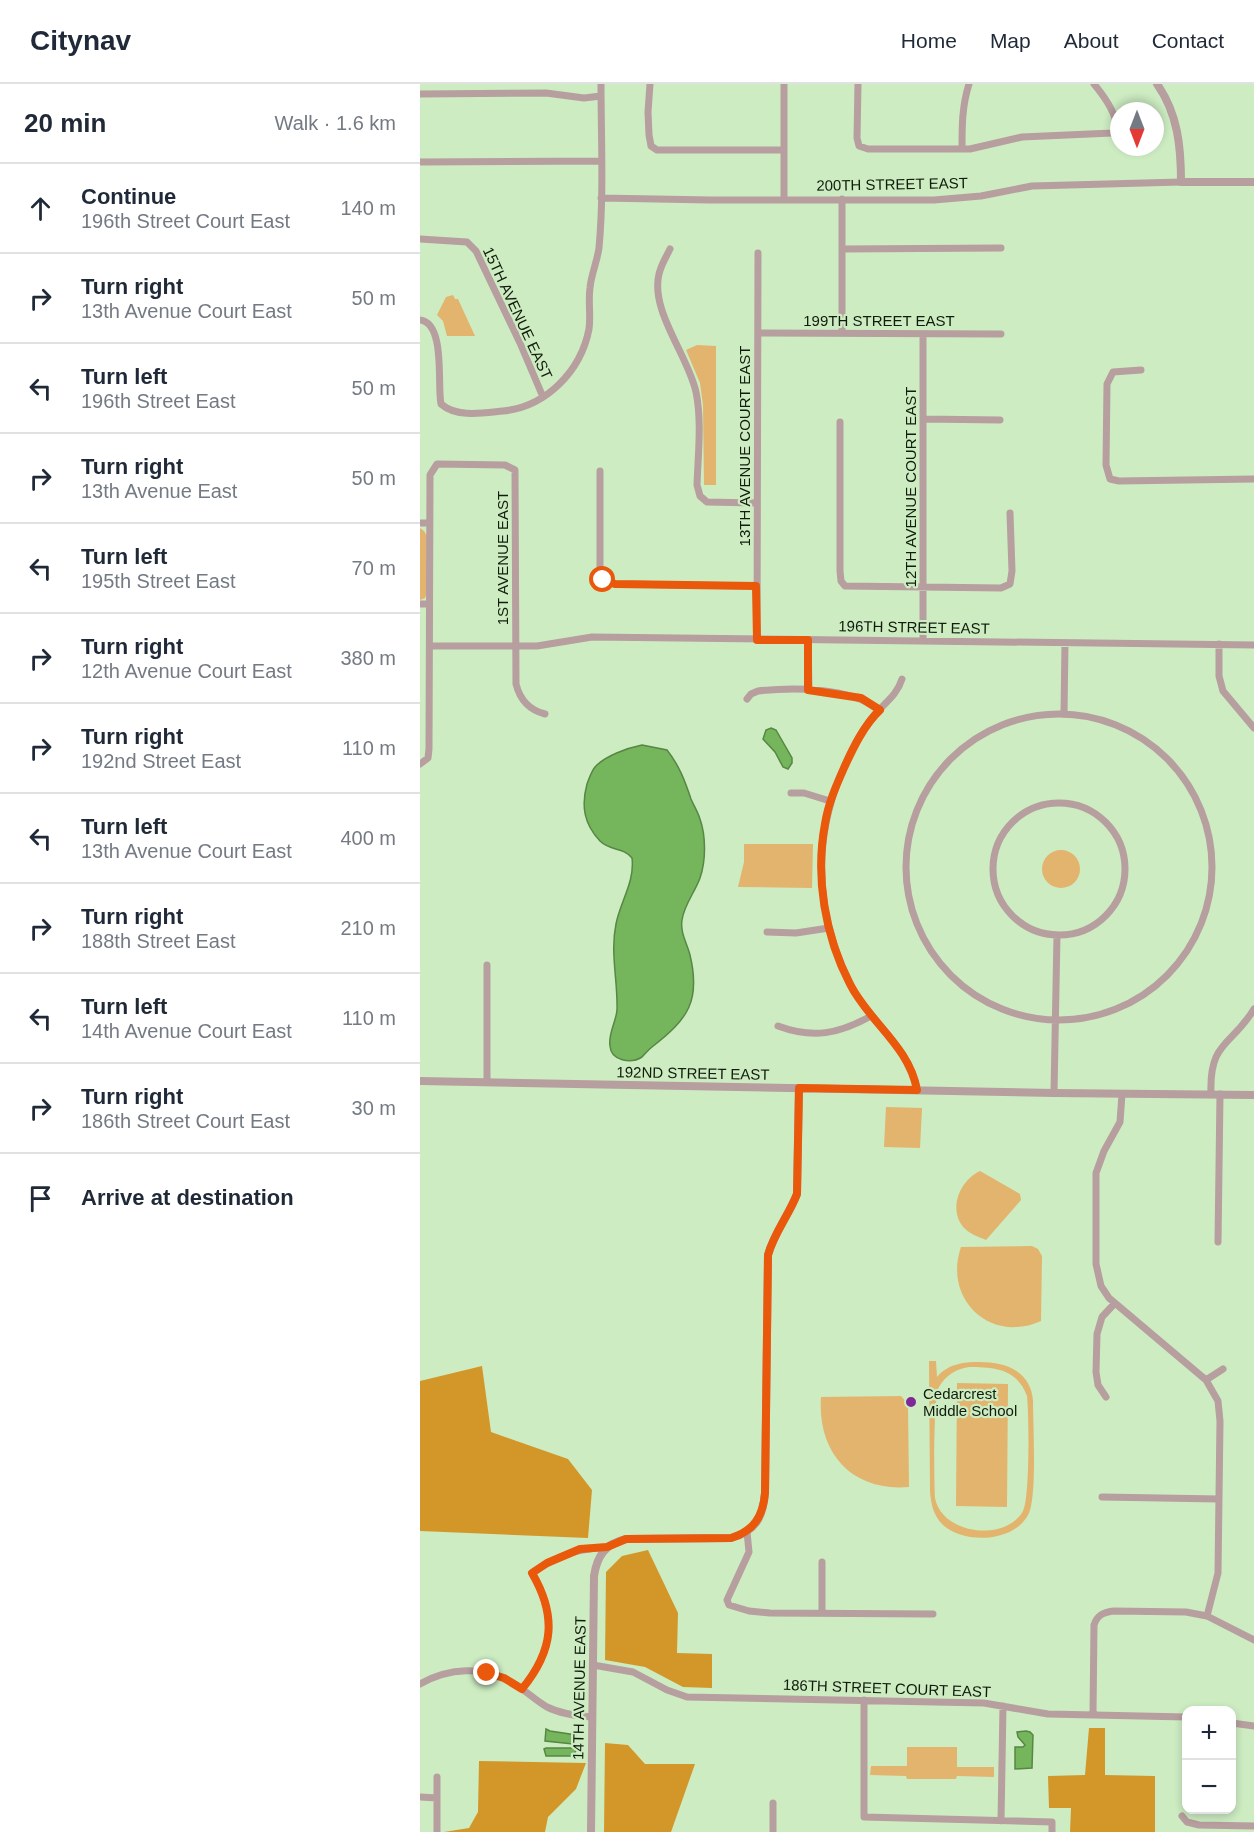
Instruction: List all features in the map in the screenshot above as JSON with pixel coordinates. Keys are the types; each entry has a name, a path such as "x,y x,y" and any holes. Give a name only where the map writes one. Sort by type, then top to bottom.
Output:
{"street":[{"path":"423,321 432,331 438,346 441,404 454,412 508,411 523,406 543,397 564,380 577,363 583,351 590,320 590,288 598,251 601,198 601,84"},
{"path":"650,84 649,135 651,146 657,150 784,150"},
{"path":"784,84 784,199"},
{"path":"858,84 857,138 859,146 868,149 962,149 1022,137 1106,135 1116,130 1116,118 1105,97 1094,84"},
{"path":"962,149 962,122 969,84"},
{"path":"1157,84 1173,114 1178,132 1181,182"},
{"path":"420,94 546,93 584,98 601,96"},
{"path":"420,162 601,161"},
{"name":"200TH STREET EAST","path":"601,198 934,200 981,196 1032,186 1254,182"},
{"path":"842,199 842,333"},
{"name":"15TH AVENUE EAST","path":"420,239 466,243 476,251 543,397"},
{"path":"842,249 1001,248"},
{"path":"670,249 658,274 658,292 664,317 692,374 697,394 697,484 702,500 707,502 756,502"},
{"name":"13TH AVENUE COURT EAST","path":"757,640 758,253"},
{"name":"199TH STREET EAST","path":"758,333 1001,334"},
{"name":"12TH AVENUE COURT EAST","path":"923,334 923,640"},
{"path":"1141,370 1113,372 1107,384 1106,465 1110,479 1119,481 1254,479"},
{"path":"924,419 1000,420"},
{"path":"840,422 841,581 848,587 1001,588 1010,584 1012,571 1010,513"},
{"name":"1ST AVENUE EAST","path":"429,523 430,475 437,464 505,465 515,470 516,646"},
{"path":"600,471 600,576 603,580 615,584 756,586"},
{"path":"420,523 429,523 429,749 423,762"},
{"path":"420,604 429,604"},
{"name":"196TH STREET EAST","path":"430,646 537,646 592,637 1254,645"},
{"path":"808,640 808,690"},
{"path":"1064,714 1065,643"},
{"path":"1220,644 1219,676 1223,691 1254,728"},
{"path":"516,646 516,684 519,694 529,707 545,714"},
{"path":"902,679 895,695 880,710 858,739 830,801 825,823 822,870 829,928 849,984 871,1016 903,1053 910,1065 917,1090"},
{"path":"420,690 429,690"},
{"path":"747,699 758,691 808,690 861,698 880,710"},
{"path":"1064,714 1099,719 1132,733 1147,742 1173,765 1184,779 1201,810 1210,845 1212,880 1205,915 1190,947 1180,961 1155,986 1125,1005 1108,1012 1056,1020 1001,1009 969,991 955,979 931,951 918,926 909,900 906,863 907,844 917,809 935,777 961,750 992,729 1009,722 1036,716 1064,714"},
{"path":"791,793 830,801"},
{"path":"1051,802 1082,806 1108,823 1120,840 1126,871 1118,901 1105,917 1088,929 1057,935 1027,927 1011,914 995,887 993,867 996,846 1006,828 1031,808 1051,802"},
{"path":"767,932 796,933 829,928"},
{"path":"1054,1093 1057,935"},
{"path":"487,966 487,1082"},
{"path":"1218,1242 1216,1094 1211,1073 1214,1058 1254,1009"},
{"path":"778,1026 793,1032 825,1034 840,1031 871,1016"},
{"name":"192ND STREET EAST","path":"420,1081 1254,1095"},
{"path":"522,1689 543,1657 549,1631 545,1599 532,1573 547,1563 580,1549 607,1547 619,1540 632,1538 724,1538 747,1532 759,1518 764,1503 768,1255 773,1240 792,1208 797,1194 799,1088"},
{"path":"1122,1094 1120,1122 1099,1163 1096,1181 1095,1251 1098,1276 1104,1292 1206,1380 1218,1401 1220,1421 1218,1573 1207,1616"},
{"path":"1106,1396 1098,1385 1096,1372 1097,1334 1102,1317 1115,1303"},
{"path":"1206,1380 1223,1369"},
{"path":"1102,1497 1219,1499"},
{"path":"747,1532 749,1552 727,1600 736,1608 749,1611 933,1614"},
{"name":"14TH AVENUE EAST","path":"591,1832 596,1566 599,1556 607,1547"},
{"path":"822,1562 822,1613"},
{"path":"1093,1714 1094,1625 1100,1616 1114,1611 1173,1611 1207,1616 1254,1640"},
{"name":"186TH STREET COURT EAST","path":"593,1665 633,1672 667,1690 687,1697 984,1702 1048,1714 1182,1717"},
{"path":"420,1684 446,1673 472,1671 496,1675 554,1710 580,1717 592,1717"},
{"path":"864,1700 864,1817 1052,1822 1052,1832"},
{"path":"1001,1821 1003,1706"},
{"path":"1236,1723 1254,1725"},
{"path":"436,1832 437,1778"},
{"path":"420,1797 437,1798"},
{"path":"773,1803 773,1832"},
{"path":"1182,1816 1187,1822 1199,1825 1254,1826"}],"shaded area":[{"path":"453,295 455,299 458,299 475,336 447,336 443,321 437,315 446,297"},
{"path":"697,345 716,346 716,485 704,485 703,405 700,383 686,350"},
{"path":"420,528 427,536 427,593 425,598 420,600"},
{"path":"771,728 776,730 792,758 788,769 783,767 775,752 763,739 766,730"},
{"path":"642,745 667,750 678,767 702,826 704,856 700,878 682,920 683,934 693,971 694,985 689,1008 675,1027 642,1057 627,1061 614,1055 610,1042 617,1010 614,935 629,884 632,858 625,852 604,844 595,835 587,821 584,800 587,784 595,767 604,759"},
{"path":"744,844 813,844 812,888 738,887 744,862"},
{"path":"1061,850 1075,855 1080,869 1075,883 1061,888 1047,883 1042,869 1047,855"},
{"path":"886,1107 922,1108 920,1148 884,1147"},
{"path":"980,1171 1020,1194 1021,1200 986,1240 964,1228 959,1221 956,1205 961,1189"},
{"path":"1032,1246 1038,1249 1042,1256 1041,1321 1022,1327 1004,1326 989,1321 975,1312 965,1299 959,1284 957,1266 961,1247"},
{"path":"929,1361 936,1361 937,1377 956,1365 979,1362 1007,1366 1022,1375 1028,1382 1033,1401 1034,1459 1031,1504 1029,1513 1022,1523 1002,1535 976,1538 964,1536 943,1525 933,1509 930,1491","holes":["979,1367 996,1369 1011,1375 1023,1387 1028,1406 1028,1474 1023,1511 1015,1521 990,1530 961,1527 949,1520 940,1510 935,1498 935,1423 939,1387 948,1376 956,1371"]},
{"path":"482,1366 491,1432 568,1459 592,1490 588,1538 420,1531 420,1381"},
{"path":"957,1383 1008,1384 1007,1507 956,1506"},
{"path":"901,1396 908,1404 909,1487 889,1487 871,1483 842,1465 832,1451 821,1417 821,1397"},
{"path":"648,1550 678,1613 677,1653 712,1654 712,1688 683,1687 645,1667 605,1660 606,1572 622,1556"},
{"path":"1089,1728 1105,1728 1105,1775 1155,1776 1155,1832 1070,1832 1071,1808 1049,1808 1048,1776 1085,1775"},
{"path":"546,1729 576,1735 575,1742 573,1744 545,1741"},
{"path":"1026,1731 1033,1735 1032,1768 1015,1769 1015,1747 1025,1745 1017,1732"},
{"path":"605,1743 628,1745 645,1764 695,1764 671,1832 604,1832"},
{"path":"907,1747 957,1747 957,1767 994,1767 994,1777 957,1776 956,1779 907,1779 906,1776 870,1775 871,1766 907,1766"},
{"path":"575,1748 576,1751 572,1756 546,1756 544,1749"},
{"path":"479,1761 586,1763 576,1789 548,1817 545,1832 444,1832 469,1828 478,1812"}],"place":[{"name":"Cedarcrest Middle School","path":"911,1402"}],"route":[{"path":"487,1673 511,1681 522,1689 543,1657 549,1631 548,1612 542,1589 532,1573 547,1563 580,1549 607,1547 619,1540 639,1537 731,1538 747,1532 756,1523 761,1514 765,1493 768,1255 773,1240 792,1208 797,1194 799,1088 917,1090 915,1076 903,1053 873,1019 849,984 833,943 823,892 822,846 830,801 858,739 880,710 861,698 808,690 808,640 757,640 756,586 611,584 603,580"}]}
